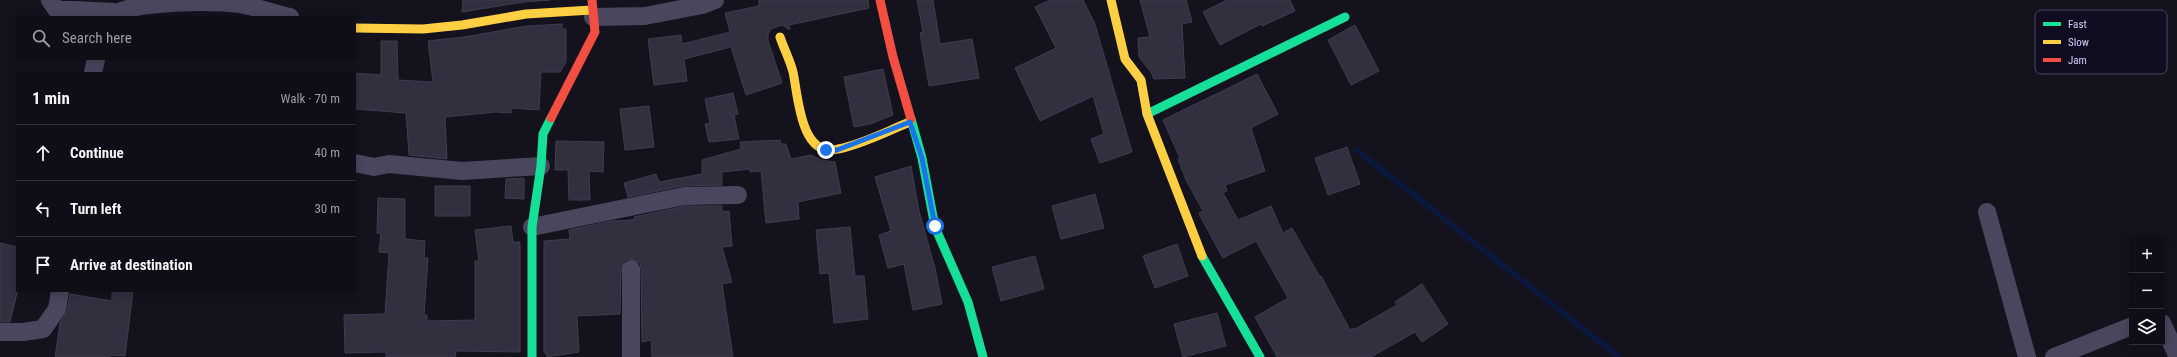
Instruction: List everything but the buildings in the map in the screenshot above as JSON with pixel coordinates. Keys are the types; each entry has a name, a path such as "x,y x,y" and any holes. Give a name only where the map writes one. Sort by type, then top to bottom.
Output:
{"street":[{"path":"50,0 56,9 112,15 135,5 160,1 192,1 240,5 286,16"},
{"path":"356,28 423,29 462,25 526,14 593,9 645,16 702,5 715,0"},
{"path":"880,0 910,122 922,158 935,226 968,302 983,357"},
{"path":"1111,0 1125,59 1141,80 1147,114 1205,262 1260,357"},
{"path":"532,357 532,227 541,166 543,134 595,32 593,9"},
{"path":"1147,114 1345,17"},
{"path":"780,37 793,72 795,92 804,127 815,145 826,150 837,150 910,122"},
{"path":"93,72 96,60"},
{"path":"356,163 374,167 389,164 462,171 541,166"},
{"path":"532,227 684,196 738,195"},
{"path":"1987,212 2027,357"},
{"path":"631,269 631,357"},
{"path":"0,332 23,332 43,329 57,309 60,292"},
{"path":"2054,357 2129,327"},
{"path":"2165,329 2177,355"}],"waterway":[{"path":"1357,150 1619,357"}],"traffic: fast":[{"path":"1147,114 1345,17"},
{"path":"532,357 532,227 541,166 543,134 551,118"},
{"path":"911,119 922,158 935,227 968,302 983,357"},
{"path":"1202,256 1260,357"}],"traffic: slow":[{"path":"1111,0 1125,59 1141,80 1147,114 1202,256"},
{"path":"356,28 423,29 462,25 526,14 592,10"},
{"path":"780,37 793,72 799,109 803,122 808,135 816,144 825,149 847,147 866,141 910,122"}],"traffic: jam":[{"path":"551,118 595,32 592,0"},
{"path":"880,0 893,57 911,119"}],"route":[{"path":"826,150 837,150 910,122 922,158 935,226"}]}
